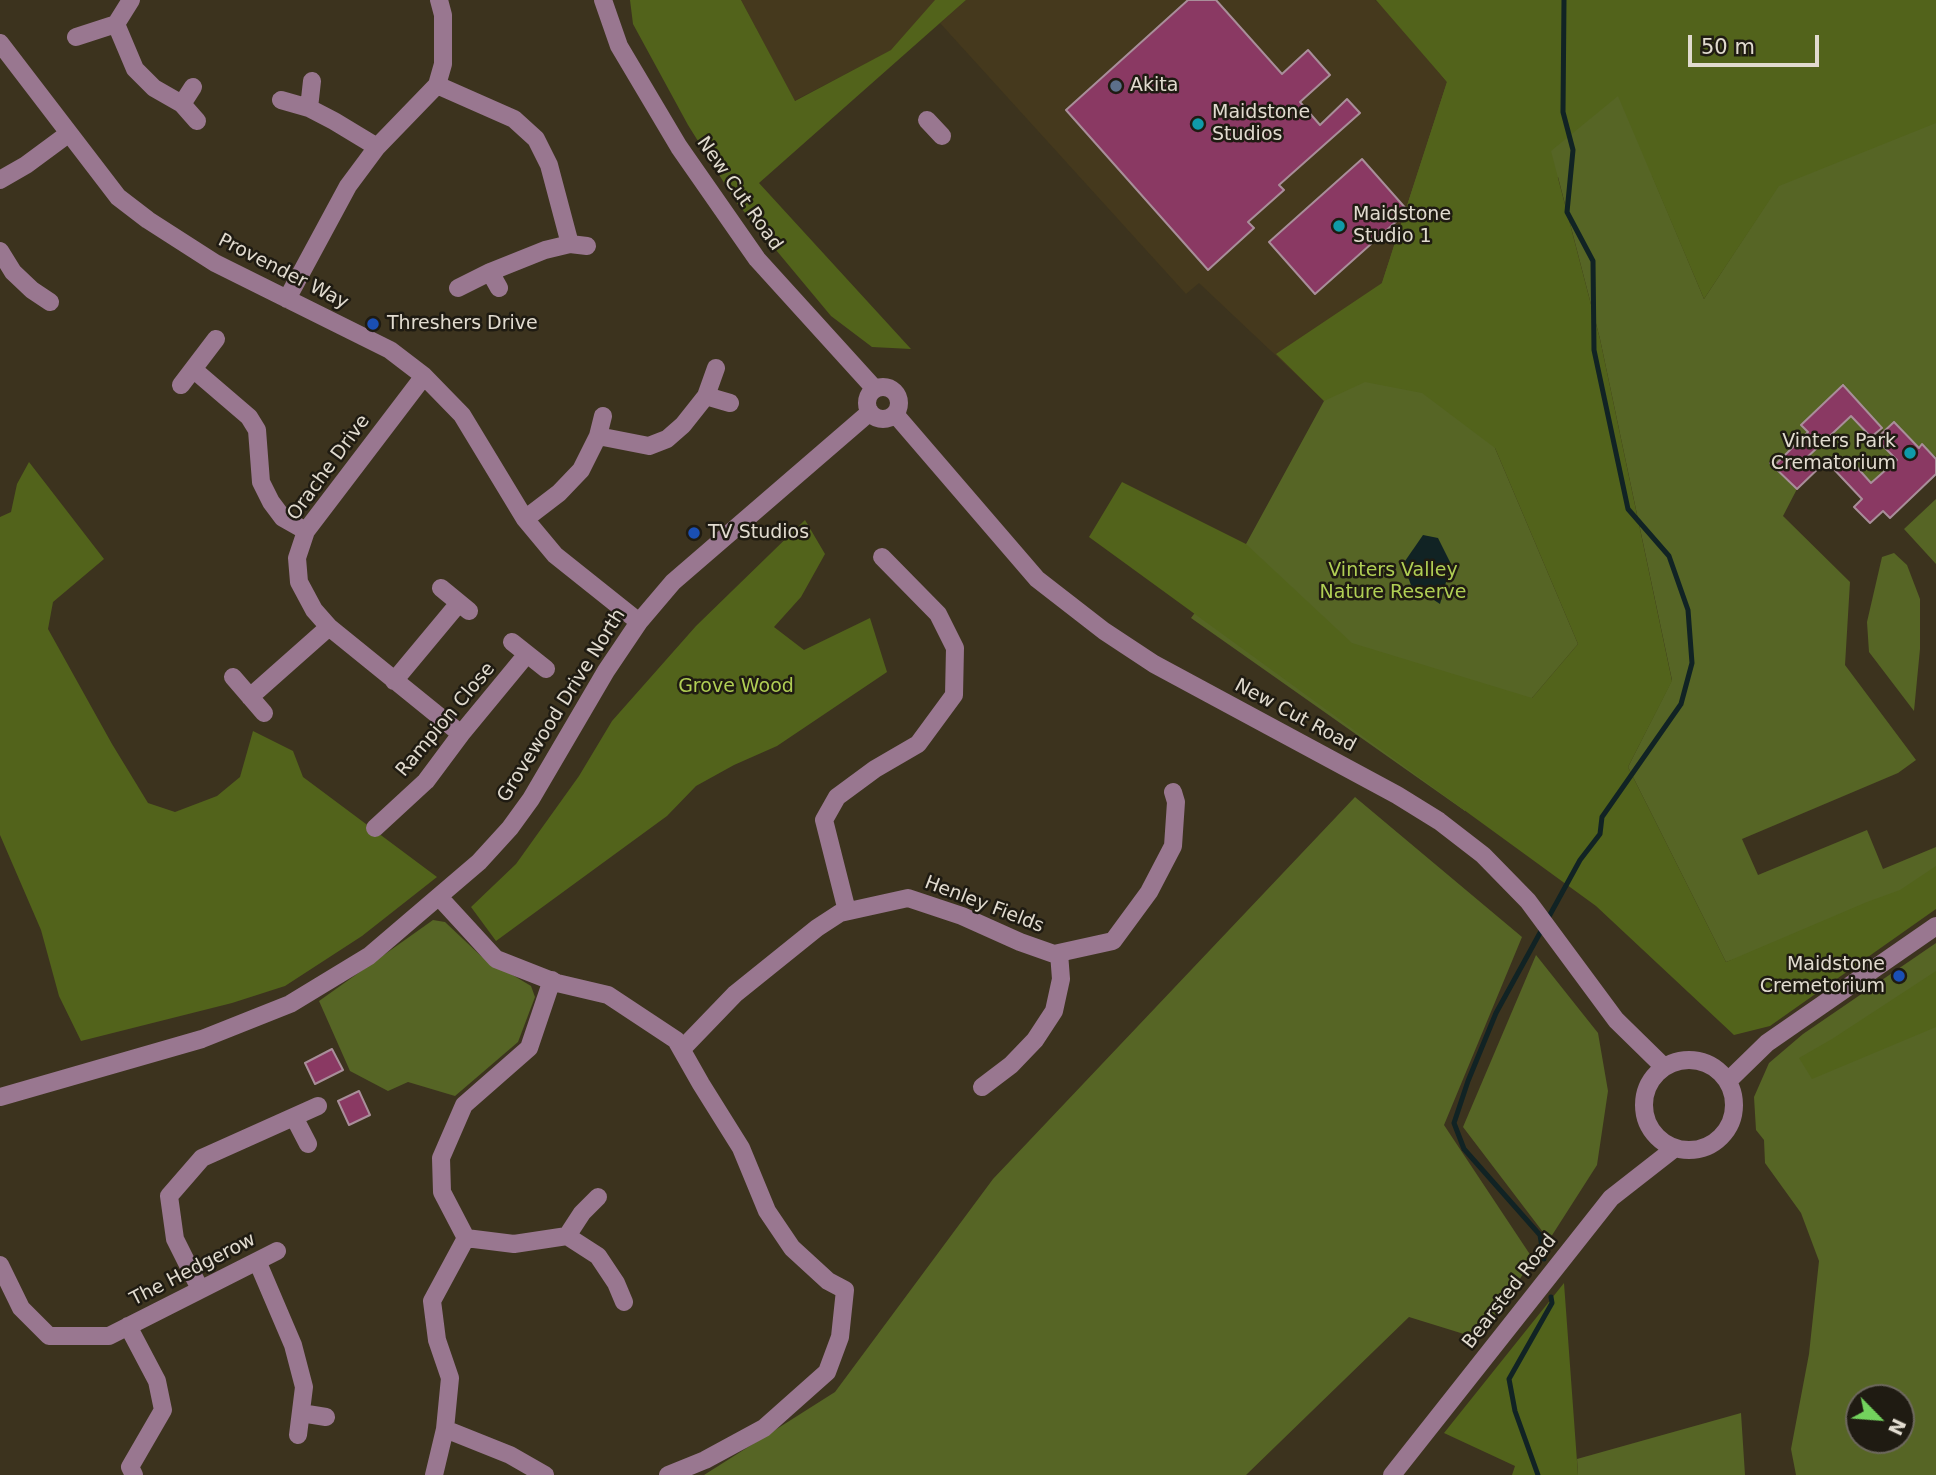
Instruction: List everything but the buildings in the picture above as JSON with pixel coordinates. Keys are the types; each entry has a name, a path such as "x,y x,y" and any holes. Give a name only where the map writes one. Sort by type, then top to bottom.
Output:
{"street":[{"path":"76,37 116,24 131,0"},
{"path":"287,299 348,186 377,148 437,85 443,64 443,15 439,0"},
{"name":"New Cut Road","path":"603,0 619,46 679,147 749,248 875,389 885,387 895,392 900,403 895,414 1037,579 1104,631 1154,664 1440,821 1483,855 1528,901 1616,1020 1664,1067"},
{"path":"116,24 135,69 154,88 182,104 197,121"},
{"name":"Provender Way","path":"0,43 118,197 148,220 215,263 390,350 424,376 462,415 525,519 555,555 639,622"},
{"path":"309,108 312,81"},
{"path":"437,85 514,119 536,139 549,165 578,245 545,250 458,288"},
{"path":"182,104 194,87"},
{"path":"281,100 309,108 377,148"},
{"path":"927,120 942,136"},
{"path":"0,180 26,165 68,134"},
{"path":"0,251 13,272 50,302"},
{"path":"490,272 499,288"},
{"path":"181,385 216,339"},
{"path":"598,436 649,446 667,439 683,425 706,396 716,368"},
{"path":"193,369 249,418 257,430 261,482 271,502 283,518 306,531"},
{"name":"Orache Drive","path":"424,376 306,531 297,558 299,582 314,610 329,627 461,734"},
{"path":"875,389 868,399 870,412 884,419 895,414"},
{"path":"706,396 730,403"},
{"name":"Grovewood Drive North","path":"0,1097 202,1039 290,1003 369,956 440,898 479,862 510,828 531,799 606,671 639,622 673,582 870,412"},
{"path":"525,519 573,480 581,470 598,436 603,416"},
{"path":"847,911 824,820 837,797 875,769 919,744 954,695 955,648 937,614 882,557"},
{"path":"394,681 464,607 440,588"},
{"path":"250,696 329,627"},
{"path":"512,642 546,669"},
{"name":"Rampion Close","path":"375,828 389,806 426,781 527,654"},
{"path":"233,677 264,713"},
{"name":"Henley Fields","path":"681,1049 735,995 817,928 847,911 908,898 962,916 1054,954 1113,941 1149,892 1173,846 1176,802 1173,792"},
{"path":"440,898 496,959 552,980 608,995 676,1040 741,1148 767,1212 792,1248 828,1281 845,1290 840,1337 827,1372 764,1428 705,1460 668,1475"},
{"path":"1728,1081 1767,1043 1936,926"},
{"path":"982,1087 1012,1065 1035,1040 1055,1011 1061,979 1059,953"},
{"path":"466,1238 442,1192 441,1158 464,1105 529,1048 552,980"},
{"path":"1699,1060 1720,1071 1728,1081 1735,1105 1733,1118 1717,1141 1704,1148 1689,1151 1662,1142 1652,1131 1644,1111 1646,1089 1653,1076 1664,1067 1675,1061 1699,1060"},
{"path":"200,1289 175,1239 169,1196 202,1158 318,1105"},
{"path":"294,1117 308,1144"},
{"name":"Bearsted Road","path":"1392,1475 1611,1198 1675,1148"},
{"path":"567,1236 582,1213 598,1197"},
{"path":"466,1238 514,1244 567,1236 598,1256 616,1283 624,1302"},
{"path":"434,1475 445,1429 450,1378 437,1340 432,1301 466,1238"},
{"name":"The Hedgerow","path":"0,1265 21,1308 49,1336 109,1336 200,1289 258,1263 277,1251"},
{"path":"258,1263 293,1345 304,1387 298,1435"},
{"name":"The Hedgerow","path":"128,1326 156,1381 163,1410 130,1467 134,1475"},
{"path":"301,1413 326,1417"},
{"path":"445,1429 510,1455 545,1475"}],"shaded area":[{"path":"741,0 955,0 892,50 794,101"},
{"name":"Maidstone Studios","path":"966,0 1375,0 1388,12 1447,82 1382,283 1324,401 1199,283 1186,294 940,23"},
{"path":"1423,535 1438,538 1451,564 1440,604 1411,585 1403,564"}],"green space":[{"path":"630,0 741,0 795,101 891,50 935,0 966,0 759,183 911,349 872,347 831,316 736,202 688,125 633,24"},
{"path":"1376,0 1936,0 1936,123 1779,186 1704,299 1618,96 1551,151 1600,339 1672,681 1628,767 1726,962 1900,890 1936,866 1936,909 1770,1026 1734,1035 1596,906 1089,537 1122,482 1246,544 1352,643 1532,698 1578,644 1495,448 1422,393 1365,382 1324,401 1276,354 1382,283 1447,82"},
{"name":"Vinters Valley Nature Reserve","path":"1423,0 1936,0 1936,457 1922,445 1919,448 1894,422 1884,431 1843,386 1802,425 1821,444 1832,434 1823,425 1843,407 1897,460 1871,483 1854,464 1811,463 1794,446 1774,466 1797,489 1783,516 1850,582 1845,665 1916,760 1898,773 1742,839 1758,875 1867,830 1883,869 1936,847 1936,891 1726,962 1628,767 1672,680 1600,339 1558,177 1484,195 1497,302 1470,331 1495,448 1578,644 1532,698 1465,811 1191,618 1246,544 1324,401 1382,283 1447,82 1422,50","holes":["1652,175 1778,186 1704,299"]},
{"path":"29,462 104,559 53,602 48,629 148,803 175,812 217,796 240,777 253,731 293,751 303,777 437,877 362,936 285,986 232,1003 81,1041 59,996 41,930 0,835 0,517 11,512 17,484"},
{"path":"1936,499 1936,564 1904,529"},
{"name":"Grove Wood","path":"805,520 825,554 801,597 774,627 804,650 870,618 887,672 777,746 696,786 667,816 496,941 471,907 516,864 579,776 612,721 696,626"},
{"path":"1894,553 1907,565 1920,599 1920,649 1914,711 1869,652 1867,622 1882,557"},
{"path":"1355,797 1522,937 1444,1125 1533,1259 1480,1339 1409,1317 1246,1475 704,1475 835,1392 993,1179"},
{"path":"433,920 445,922 481,956 531,986 535,997 518,1042 455,1096 408,1082 388,1091 350,1071 319,1001"},
{"path":"1936,943 1936,1475 1796,1475 1791,1449 1809,1354 1819,1261 1801,1213 1765,1163 1764,1140 1756,1130 1754,1097 1769,1063 1803,1034"},
{"path":"1536,955 1598,1033 1608,1091 1597,1165 1549,1240 1463,1127"},
{"path":"1936,971 1936,1027 1812,1079 1799,1058"},
{"path":"1564,1283 1578,1475 1512,1475 1515,1466 1444,1433"},
{"path":"1741,1413 1745,1475 1578,1475 1577,1459"}],"waterway":[{"path":"1544,1259 1540,1235 1464,1149 1454,1123 1496,1013 1580,860 1600,834 1602,817 1681,704 1692,663 1688,610 1669,556 1628,509 1594,350 1593,261 1567,212 1573,150 1563,112 1564,0"},
{"path":"1538,1475 1515,1411 1509,1379 1552,1303 1551,1297"}],"place":[{"name":"Akita","path":"1116,86"},
{"name":"Maidstone Studios","path":"1198,124"},
{"name":"Maidstone Studio 1","path":"1339,226"},
{"name":"Threshers Drive","path":"373,324"},
{"name":"Vinters Park Crematorium","path":"1910,453"},
{"name":"TV Studios","path":"694,533"},
{"name":"Maidstone Cremetorium","path":"1899,976"}]}
